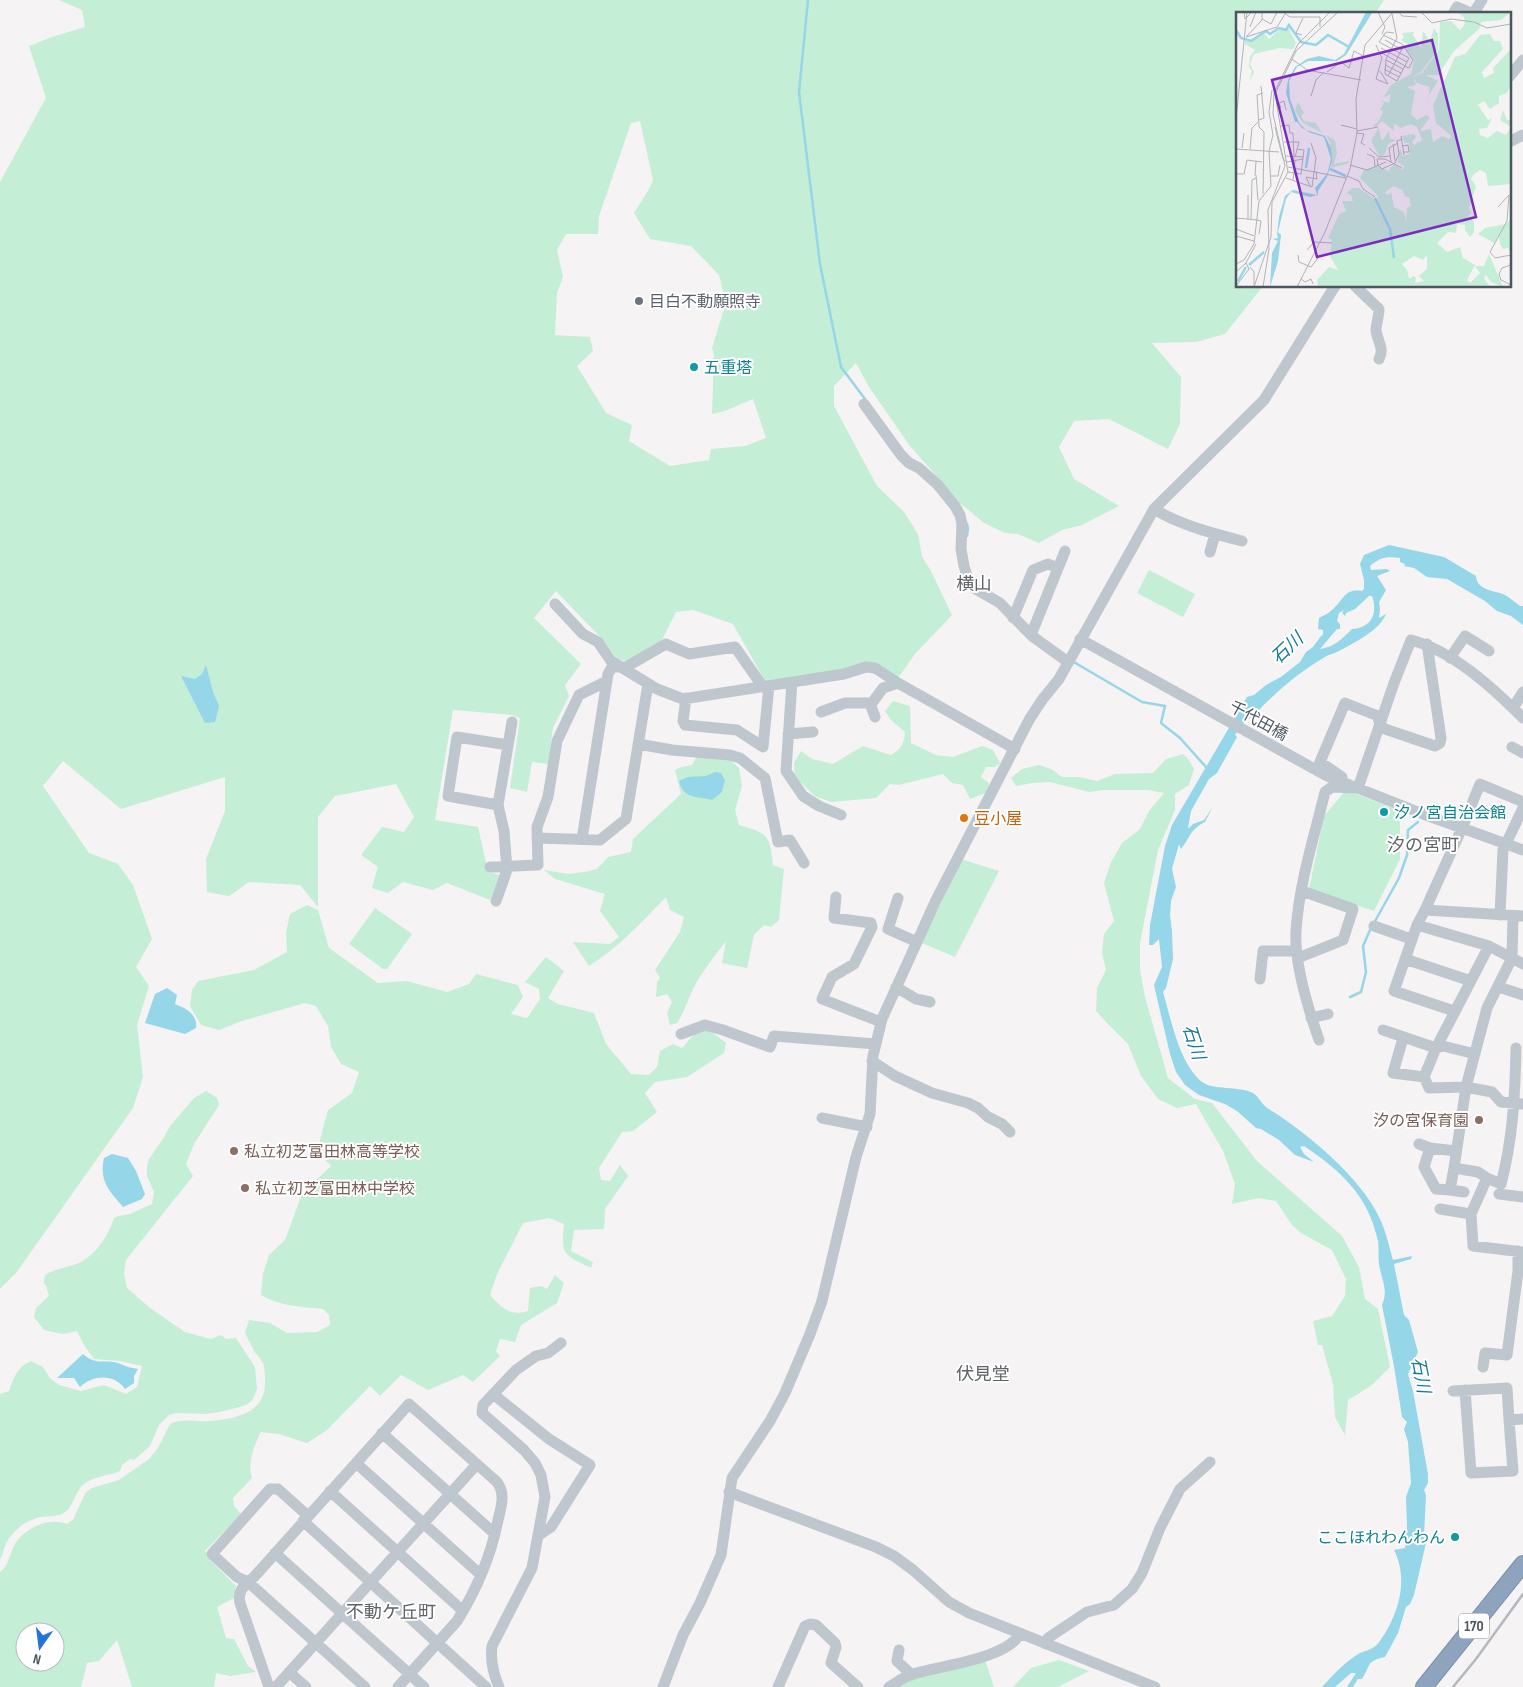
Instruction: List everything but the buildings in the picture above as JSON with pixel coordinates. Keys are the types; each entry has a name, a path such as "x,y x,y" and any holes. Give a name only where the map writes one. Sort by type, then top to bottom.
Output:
{"highway":[{"name":"170","path":"1424,1687 1523,1564"}],"street":[{"path":"1474,12 1482,0"},
{"path":"1454,12 1457,7 1468,12"},
{"path":"1510,76 1523,60"},
{"path":"1510,142 1523,135"},
{"path":"663,1687 684,1635 721,1556 734,1472 770,1422 785,1393 822,1301 856,1157 870,1114 872,1061 881,1022 917,942 964,845 1015,749 1042,700 1059,679 1154,509 1264,400 1334,288"},
{"path":"1357,288 1379,309 1379,321 1376,330 1382,348 1379,359"},
{"path":"864,404 901,455 938,485 955,506 962,524 961,549 968,579 974,588 1000,603 1031,635 1068,662"},
{"path":"1154,509 1162,514 1215,534 1242,541"},
{"path":"1210,552 1215,534"},
{"path":"1031,635 1065,550"},
{"path":"1013,618 1034,570 1048,564 1058,568"},
{"path":"555,604 584,634 598,642 611,661 620,668 657,689 683,699 844,674 866,667 875,668 1015,749"},
{"path":"1450,658 1465,636 1483,650"},
{"name":"千代田橋","path":"1080,639 1327,776 1423,814 1523,850"},
{"path":"1353,786 1380,726 1411,640 1427,644 1450,658 1491,688 1523,718"},
{"path":"582,840 607,681 612,667 626,667 666,644 689,654 735,648 766,686 763,747 737,730 685,725 683,721 686,698"},
{"path":"1353,786 1320,762 1345,703 1378,716 1380,726 1385,729 1435,746 1440,743 1441,738 1427,644"},
{"path":"490,867 538,865 537,827 548,797 557,741 579,695 607,681"},
{"path":"792,682 786,771 803,796 819,806 841,815"},
{"path":"875,717 872,704 883,688 898,683"},
{"path":"537,838 600,840 626,819 648,684"},
{"path":"1513,708 1523,692"},
{"path":"821,712 845,703 872,704"},
{"path":"496,901 507,870 504,831 498,805 512,722"},
{"path":"788,734 813,732"},
{"path":"498,805 448,796 457,737 508,745"},
{"path":"638,744 672,750 730,755 740,758 765,778 778,842 790,840 804,863"},
{"path":"1512,747 1523,754"},
{"path":"1454,1011 1394,991 1411,939 1480,784 1523,802"},
{"path":"1319,1040 1311,1018 1297,954 1296,931 1302,891 1325,792 1332,786 1353,786"},
{"path":"1500,915 1503,850 1523,808"},
{"path":"1260,979 1263,951 1297,954 1343,940 1353,909 1302,891"},
{"path":"836,897 834,918 871,923 872,927 854,964 832,977 822,999 881,1022"},
{"path":"898,898 888,928 917,942"},
{"path":"1425,910 1518,916 1512,958 1487,1008 1466,1087 1450,1190"},
{"path":"1417,925 1489,946 1523,964"},
{"path":"1374,926 1411,939"},
{"path":"1489,946 1454,1011 1424,1077 1429,1088 1466,1087 1492,1092 1501,1102 1519,1103"},
{"path":"1405,959 1471,981"},
{"path":"896,987 916,999 930,1002"},
{"path":"1499,987 1523,995"},
{"path":"1311,1018 1328,1014"},
{"path":"681,1034 705,1025 770,1047 774,1036 876,1044"},
{"path":"1383,1030 1436,1048 1443,1046 1475,1054"},
{"path":"1403,1038 1393,1073 1424,1077"},
{"path":"1454,1168 1478,1172 1501,1184 1519,1103 1516,1048"},
{"path":"872,1061 903,1080 932,1093 968,1103 978,1108 988,1117 1002,1124 1010,1132"},
{"path":"822,1118 866,1127"},
{"path":"1456,1152 1425,1146 1424,1167 1436,1189 1464,1192"},
{"path":"1483,1367 1486,1347 1507,1355 1521,1251 1473,1246 1471,1214 1487,1178"},
{"path":"1499,1194 1523,1197"},
{"path":"1440,1209 1471,1214"},
{"path":"499,1687 490,1658 492,1646 532,1568 545,1498 541,1475 535,1463 524,1450 482,1414 484,1405 516,1370 536,1356 548,1352 561,1343"},
{"path":"1453,1391 1465,1390 1507,1388 1509,1420 1518,1470 1471,1473 1465,1390"},
{"path":"493,1394 549,1439 590,1466 551,1527 539,1535"},
{"path":"269,1687 239,1598 242,1588 409,1404 497,1482 503,1492 489,1558 463,1611 438,1643 398,1687"},
{"path":"1509,1420 1523,1419"},
{"path":"382,1433 495,1534"},
{"path":"356,1462 481,1575"},
{"path":"1046,1644 1048,1638 1087,1612 1114,1605 1132,1589 1142,1573 1160,1528 1183,1486 1210,1462"},
{"path":"276,1687 476,1464"},
{"path":"365,1687 248,1582 237,1577 212,1554 270,1489 278,1488 305,1519 369,1583 486,1687"},
{"path":"330,1491 463,1611"},
{"path":"730,1492 876,1547 894,1556 949,1602 969,1613 1155,1687"},
{"path":"274,1553 424,1687"},
{"path":"778,1687 805,1626 810,1624 816,1625 835,1643 836,1648 831,1663 858,1687"},
{"path":"889,1687 912,1675 990,1655 1014,1644 1020,1634"},
{"path":"899,1650 897,1661 912,1675"},
{"path":"290,1672 306,1687"}],"green space":[{"path":"59,0 1384,0 1376,12 1236,12 1236,288 1261,288 1225,334 1196,342 1152,343 1181,377 1180,424 1168,449 1109,419 1074,421 1059,447 1074,479 1119,506 1082,525 1062,530 1039,543 1018,534 1005,533 984,523 960,503 910,446 869,387 856,363 834,386 834,406 877,486 904,512 918,534 922,557 931,571 952,615 915,654 898,678 874,662 842,670 765,681 733,624 693,610 676,612 662,640 631,661 618,660 601,638 556,591 534,618 581,664 565,685 569,696 553,728 548,764 532,762 527,792 510,788 520,718 512,715 453,710 435,820 478,827 488,872 500,875 490,900 447,883 433,890 403,882 388,893 372,888 378,867 361,855 382,827 404,832 414,817 396,784 335,796 318,817 318,907 300,885 249,882 229,896 207,892 206,859 225,811 225,777 121,809 63,761 43,786 89,853 118,864 133,885 152,939 136,967 149,986 137,1025 143,1077 133,1108 16,1273 0,1289 0,182 46,98 29,46 85,27 82,10","holes":["640,121 653,180 634,213 650,239 691,246 719,275 726,303 712,348 714,354 712,414 725,411 753,399 766,438 745,446 711,449 709,460 670,466 629,441 632,425 606,413 577,366 593,351 590,337 555,335 557,293 563,277 557,250 566,234 598,234 599,216 631,123"]},
{"path":"1149,570 1195,594 1183,617 1137,593"},
{"path":"893,701 910,706 911,743 936,755 953,757 982,746 993,750 1000,763 995,767 986,767 981,777 989,783 988,792 970,799 963,785 952,783 943,774 899,785 890,784 876,798 831,802 815,796 795,777 794,763 801,751 812,759 833,764 863,746 891,755 894,753 900,748 905,732 891,720 885,711"},
{"path":"1183,754 1194,769 1189,785 1175,794 1175,810 1158,850 1140,943 1140,970 1145,997 1168,1078 1195,1099 1212,1103 1257,1161 1342,1236 1359,1267 1365,1299 1378,1309 1390,1367 1372,1385 1348,1400 1345,1435 1335,1417 1333,1384 1322,1345 1318,1345 1313,1321 1332,1316 1345,1296 1346,1279 1332,1250 1301,1233 1292,1225 1276,1201 1258,1198 1232,1204 1235,1184 1223,1151 1196,1104 1177,1108 1158,1099 1141,1076 1128,1044 1096,1011 1097,988 1106,970 1102,953 1104,934 1114,921 1104,883 1111,862 1122,843 1140,829 1149,811 1164,793 1148,790 1103,790 1089,792 1050,782 1016,786 1011,778 1022,769 1039,765 1051,769 1062,777 1079,777 1097,781 1115,774 1153,773 1166,759"},
{"path":"697,756 729,759 739,768 742,786 735,810 739,825 762,833 769,841 773,865 784,869 779,920 771,927 764,925 754,935 747,968 722,963 726,941 699,978 677,1023 670,1025 667,1013 672,1002 667,994 656,997 657,982 660,978 655,970 680,932 684,917 670,910 666,897 639,925 600,959 589,966 573,942 610,944 619,937 600,911 605,894 555,879 544,870 569,874 584,872 597,869 608,857 631,852 633,839 681,794 675,770 692,765"},
{"path":"1346,790 1400,811 1400,859 1374,911 1309,889 1324,816"},
{"path":"961,859 999,871 955,957 922,943"},
{"path":"307,905 318,910 329,948 378,983 407,981 447,992 469,984 476,974 518,985 523,997 511,1014 527,1018 540,999 539,989 525,982 546,957 564,971 548,998 558,1004 594,1013 606,1044 631,1074 649,1075 657,1067 660,1051 673,1044 682,1048 694,1034 708,1029 726,1043 724,1053 687,1077 655,1082 645,1093 657,1112 633,1131 622,1132 599,1168 601,1180 610,1181 620,1165 628,1176 605,1209 604,1229 574,1230 571,1251 593,1262 591,1268 566,1253 563,1242 564,1224 549,1218 523,1223 497,1274 490,1295 506,1310 522,1313 528,1311 530,1288 541,1286 547,1289 555,1275 564,1283 557,1303 521,1325 515,1342 500,1339 496,1351 500,1356 473,1382 463,1375 428,1390 401,1375 380,1396 370,1386 327,1430 307,1443 279,1434 261,1432 251,1460 252,1478 233,1498 234,1506 241,1514 205,1551 211,1561 236,1586 234,1598 217,1607 226,1638 234,1639 248,1666 256,1672 230,1676 216,1673 214,1687 132,1687 117,1640 99,1661 87,1663 81,1687 0,1687 0,1572 6,1566 19,1538 38,1525 52,1522 67,1524 74,1519 86,1492 92,1488 119,1480 149,1459 158,1448 170,1424 183,1421 228,1419 254,1408 260,1402 264,1393 265,1376 263,1363 254,1351 245,1333 249,1320 270,1323 287,1333 317,1332 330,1325 329,1315 323,1309 283,1304 261,1295 263,1274 269,1255 285,1240 302,1194 331,1166 317,1151 328,1110 352,1093 359,1072 341,1064 331,1047 328,1026 316,1006 305,1003 242,1021 219,1030 201,1025 190,1006 192,990 198,981 254,970 287,952 286,933 290,914"},
{"path":"375,908 412,934 387,969 383,969 349,944"},
{"path":"206,1091 217,1098 219,1105 194,1144 186,1164 193,1176 126,1260 124,1273 127,1288 150,1308 185,1332 211,1339 221,1335 226,1339 236,1338 255,1367 257,1389 253,1399 248,1404 219,1412 205,1414 177,1413 169,1415 159,1425 150,1446 134,1460 130,1459 122,1465 120,1471 92,1479 84,1484 70,1507 64,1513 56,1516 36,1518 17,1529 7,1542 0,1560 0,1394 9,1391 19,1369 31,1361 43,1367 50,1378 59,1385 81,1391 104,1385 126,1394 137,1387 142,1366 120,1361 94,1359 77,1331 63,1334 44,1330 34,1317 36,1308 49,1296 44,1284 45,1276 87,1258 105,1237 114,1218 130,1214 152,1204 154,1192 147,1176 149,1159 170,1126 194,1098"},
{"path":"985,1660 994,1687 888,1687 913,1678"},
{"path":"1059,1660 1089,1671 1058,1687 1013,1687 1031,1668"}],"water":[{"path":"1389,545 1444,557 1476,576 1477,581 1484,588 1503,594 1520,606 1523,606 1523,625 1447,579 1427,577 1414,568 1404,566 1405,564 1400,562 1400,558 1384,558 1370,566 1371,570 1387,569 1390,571 1377,576 1386,590 1379,602 1379,618 1386,614 1383,620 1366,636 1327,656 1297,676 1264,705 1256,713 1255,717 1248,719 1235,735 1237,737 1217,773 1209,779 1191,811 1188,828 1204,820 1212,808 1205,822 1193,831 1181,849 1179,844 1172,869 1176,887 1171,901 1170,915 1173,959 1166,988 1163,992 1177,1040 1187,1064 1194,1074 1202,1082 1212,1086 1241,1089 1253,1093 1266,1107 1317,1144 1347,1172 1371,1202 1384,1228 1393,1260 1412,1256 1411,1259 1394,1264 1404,1315 1409,1320 1418,1352 1408,1374 1413,1391 1428,1474 1428,1483 1424,1490 1426,1495 1424,1535 1426,1543 1414,1595 1410,1604 1406,1607 1398,1633 1385,1657 1372,1662 1362,1679 1358,1679 1353,1687 1347,1687 1356,1673 1351,1673 1335,1687 1322,1687 1350,1660 1378,1643 1390,1625 1400,1593 1401,1571 1394,1550 1405,1548 1407,1526 1406,1497 1411,1483 1408,1442 1404,1429 1407,1422 1402,1417 1382,1305 1385,1289 1379,1264 1378,1241 1367,1210 1360,1197 1330,1165 1304,1146 1300,1147 1304,1154 1314,1162 1295,1155 1279,1140 1256,1128 1237,1111 1225,1104 1199,1095 1185,1085 1176,1072 1170,1054 1154,985 1162,967 1159,939 1153,945 1149,945 1150,925 1165,846 1172,825 1247,697 1254,695 1300,662 1306,652 1323,635 1323,630 1318,629 1319,618 1336,606 1351,591 1362,591 1364,589 1360,564 1364,555","holes":["1369,596 1372,596 1374,614 1369,623 1352,629 1334,644 1320,649 1337,629 1340,629 1340,624 1337,621 1339,613 1344,610 1342,613 1345,616 1346,613 1355,609"]},
{"path":"206,665 219,706 215,722 205,723 181,676 195,679 202,674"},
{"path":"715,772 721,773 725,780 722,792 712,800 691,796 681,787 679,781 684,778 705,776"},
{"path":"167,988 177,995 175,1004 187,1010 193,1016 196,1028 185,1034 145,1023 155,994"},
{"path":"112,1154 128,1158 136,1171 145,1194 142,1199 123,1207 104,1180 104,1158"},
{"path":"83,1354 92,1360 113,1362 138,1369 134,1376 134,1383 125,1389 121,1384 110,1378 97,1378 80,1387 74,1378 57,1378"}],"waterway":[{"path":"808,0 799,92 820,264 841,367 865,399"},
{"path":"967,524 967,536"},
{"path":"1072,661 1142,702 1165,706 1161,723 1180,738 1206,767"},
{"path":"1374,923 1399,878 1407,855 1408,830 1418,822"},
{"path":"1350,997 1361,992 1366,972 1363,946 1371,928"}],"railway":[{"path":"1453,1687 1476,1659 1523,1594"}],"place":[{"name":"目白不動願照寺","path":"639,301"},
{"name":"五重塔","path":"694,367"},
{"name":"汐ノ宮自治会館","path":"1384,812"},
{"name":"豆小屋","path":"964,818"},
{"name":"汐の宮保育園","path":"1479,1120"},
{"name":"私立初芝富田林高等学校","path":"234,1151"},
{"name":"私立初芝富田林中学校","path":"245,1188"},
{"name":"ここほれわんわん","path":"1455,1537"}],"district":[{"name":"横山","path":"974,584"},
{"name":"汐の宮町","path":"1423,845"},
{"name":"伏見堂","path":"983,1374"},
{"name":"不動ケ丘町","path":"391,1612"}],"water label":[{"name":"石川","path":"1287,648"},
{"name":"石川","path":"1194,1042"},
{"name":"石川","path":"1421,1375"}]}
